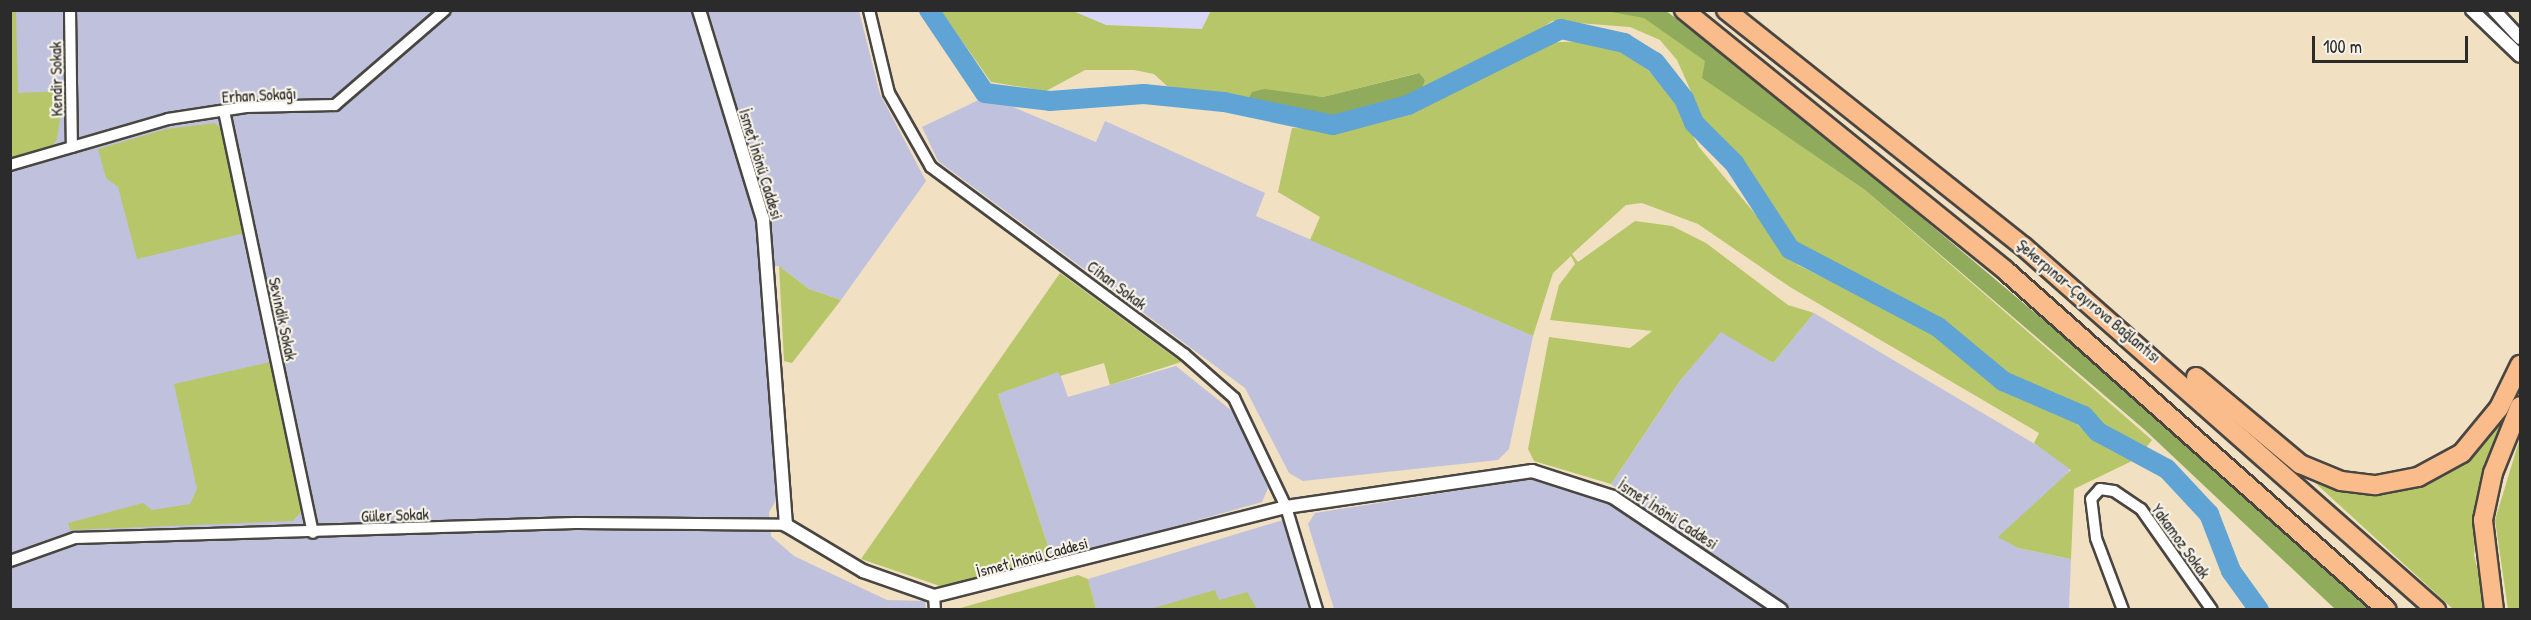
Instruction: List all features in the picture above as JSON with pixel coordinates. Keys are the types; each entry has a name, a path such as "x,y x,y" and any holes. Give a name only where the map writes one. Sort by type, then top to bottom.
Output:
{"highway":[{"name":"Şekerpınar-Çayırova Bağlantısı","path":"1684,10 2048,306 2387,609"},
{"name":"Şekerpınar-Çayırova Bağlantısı","path":"1726,10 2092,303 2436,609"},
{"path":"2092,303 2200,380 2300,464 2358,485 2418,477 2462,453 2499,408 2520,365"},
{"path":"2494,609 2483,520 2493,474 2520,406"}],"street":[{"name":"Kendir Sokak","path":"70,10 72,147"},
{"name":"Erhan Sokağı","path":"10,165 168,119 224,111 335,105 445,10"},
{"name":"İsmet İnönü Caddesi","path":"699,10 763,219 786,525"},
{"name":"Cihan Sokak","path":"869,10 889,93 931,167 1184,354 1234,398 1286,507 1317,609"},
{"path":"2472,10 2520,56"},
{"path":"2494,10 2520,38"},
{"name":"Sevindik Sokak","path":"224,111 313,533"},
{"name":"İsmet İnönü Caddesi","path":"934,596 1286,507 1532,471 1606,493 1781,609"},
{"name":"Yakamoz Sokak","path":"2122,609 2096,538 2091,499 2100,489 2114,491 2141,509 2212,609"},
{"name":"Güler Sokak","path":"10,561 75,538 313,533 575,523 786,525"},
{"path":"786,525 863,571 934,596 935,609"}],"shaded area":[{"path":"10,11 859,11 880,94 926,181 841,300 809,289 779,266 760,267 777,499 769,512 771,536 794,556 887,600 925,601 926,609 11,609"},
{"path":"1073,11 1211,11 1202,29 1106,25"},
{"path":"987,96 1096,142 1105,121 1265,193 1256,216 1533,336 1509,449 1498,460 1303,481 1289,473 1245,388 938,161 922,127"},
{"path":"1814,313 2072,466 2018,548 2071,559 2069,609 1773,609 1611,484 1679,382 1721,331 1773,363"},
{"path":"1176,366 1237,415 1268,488 1262,502 1053,561 998,394 1059,371 1068,397"},
{"path":"1530,479 1597,495 1770,609 1334,609 1308,524 1315,513"},
{"path":"1283,520 1309,609 1096,609 1088,579"}],"green space":[{"path":"16,10 18,93 64,91 57,140 50,148 11,160 10,11"},
{"path":"1211,10 1666,11 1714,47 1703,78 1865,190 2152,440 2142,453 2129,446 2082,410 2006,374 1941,323 1796,249 1705,123 1677,60 1660,40 1630,27 1552,21 1525,40 1422,90 1425,80 1418,73 1323,97 1252,92 1247,100 1167,86 1154,74 1134,70 1085,70 1046,91 991,82 941,11 1073,11 1106,25 1202,29"},
{"path":"1606,11 1666,11 1789,106 2134,396 2370,609 2335,609 2146,431 1865,190 1702,78 1705,61 1644,18"},
{"path":"1590,41 1638,59 1671,95 1699,147 1798,265 1925,328 2000,385 2066,414 2090,436 2132,461 2074,489 2071,559 2018,548 1998,537 2071,470 2034,443 2039,433 1790,287 1698,224 1642,203 1626,205 1572,254 1578,262 1635,221 1672,226 1706,243 1788,305 1814,313 1773,363 1721,332 1679,382 1611,484 1534,461 1528,449 1549,337 1630,348 1652,331 1550,320 1559,285 1575,264 1571,256 1553,273 1533,336 1310,240 1320,217 1278,192 1292,128 1342,130 1413,111 1457,81 1538,43"},
{"path":"1419,73 1425,80 1422,90 1411,99 1357,116 1329,120 1247,100 1252,92 1264,89 1323,97"},
{"path":"215,123 224,131 245,233 137,259 118,187 106,178 98,149 166,129"},
{"path":"779,266 809,289 841,300 792,363 784,361"},
{"path":"1060,273 1181,362 1110,385 1104,363 1060,376 1058,372 998,394 1053,561 940,586 861,559"},
{"path":"270,362 301,512 293,521 70,530 68,523 143,503 152,510 190,504 197,489 174,384"},
{"path":"2505,410 2476,530 2474,555 2487,609 2453,609 2312,480 2365,493 2421,486 2467,458"},
{"path":"2520,438 2520,609 2508,609 2495,520"},
{"path":"1078,575 1088,579 1096,609 957,609"},
{"path":"1215,590 1219,600 1247,592 1257,609 1150,609"}],"waterway":[{"path":"929,10 985,93 1050,101 1144,94 1224,102 1333,125 1408,105 1561,29 1624,43 1655,62 1684,99 1694,123 1734,163 1790,249 1938,327 2003,381 2084,416 2098,432 2167,469 2209,514 2231,571 2259,610"}]}
